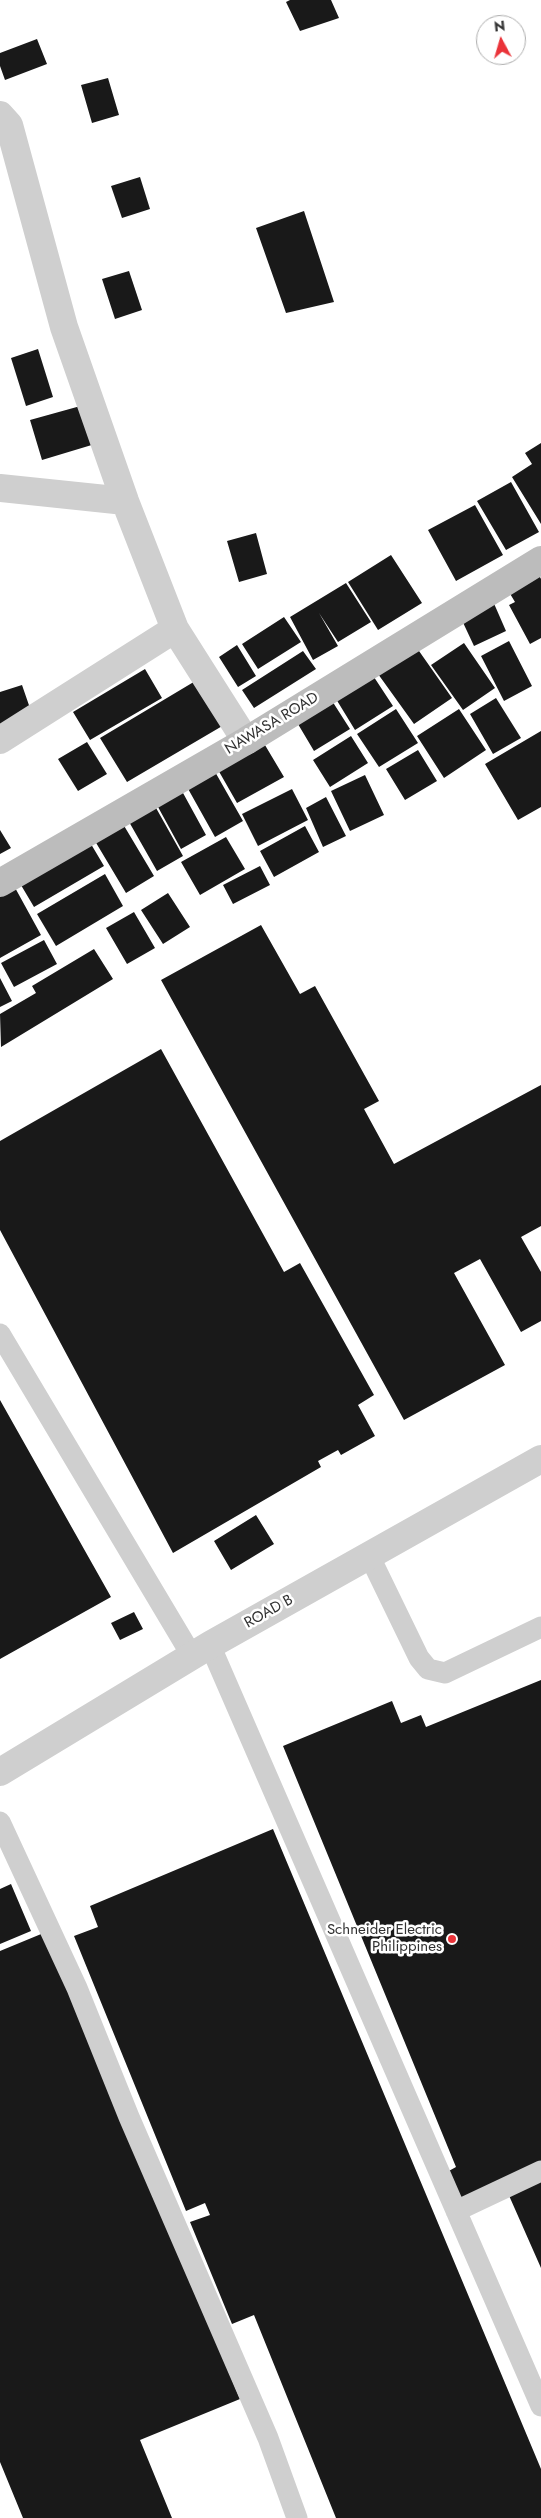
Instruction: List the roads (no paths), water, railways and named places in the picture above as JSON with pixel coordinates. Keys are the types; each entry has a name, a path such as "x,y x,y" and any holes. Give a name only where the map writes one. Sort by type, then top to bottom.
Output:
{"street":[{"path":"0,115 9,126 64,327 125,501 174,628 246,741"},
{"path":"0,488 125,501"},
{"name":"NAWASA ROAD","path":"0,882 246,741 541,560"},
{"path":"0,740 174,628"},
{"name":"ROAD B","path":"0,1772 201,1651 541,1459"}],"lane":[{"path":"0,1334 201,1651 456,2210 541,2406"},
{"path":"369,1555 419,1658 428,1669 445,1672 541,1627"},
{"path":"0,1822 77,1988 129,2117 268,2438 297,2518"},
{"path":"456,2210 541,2171"}],"place":[{"name":"Schneider Electric Philippines","path":"452,1939"}]}
